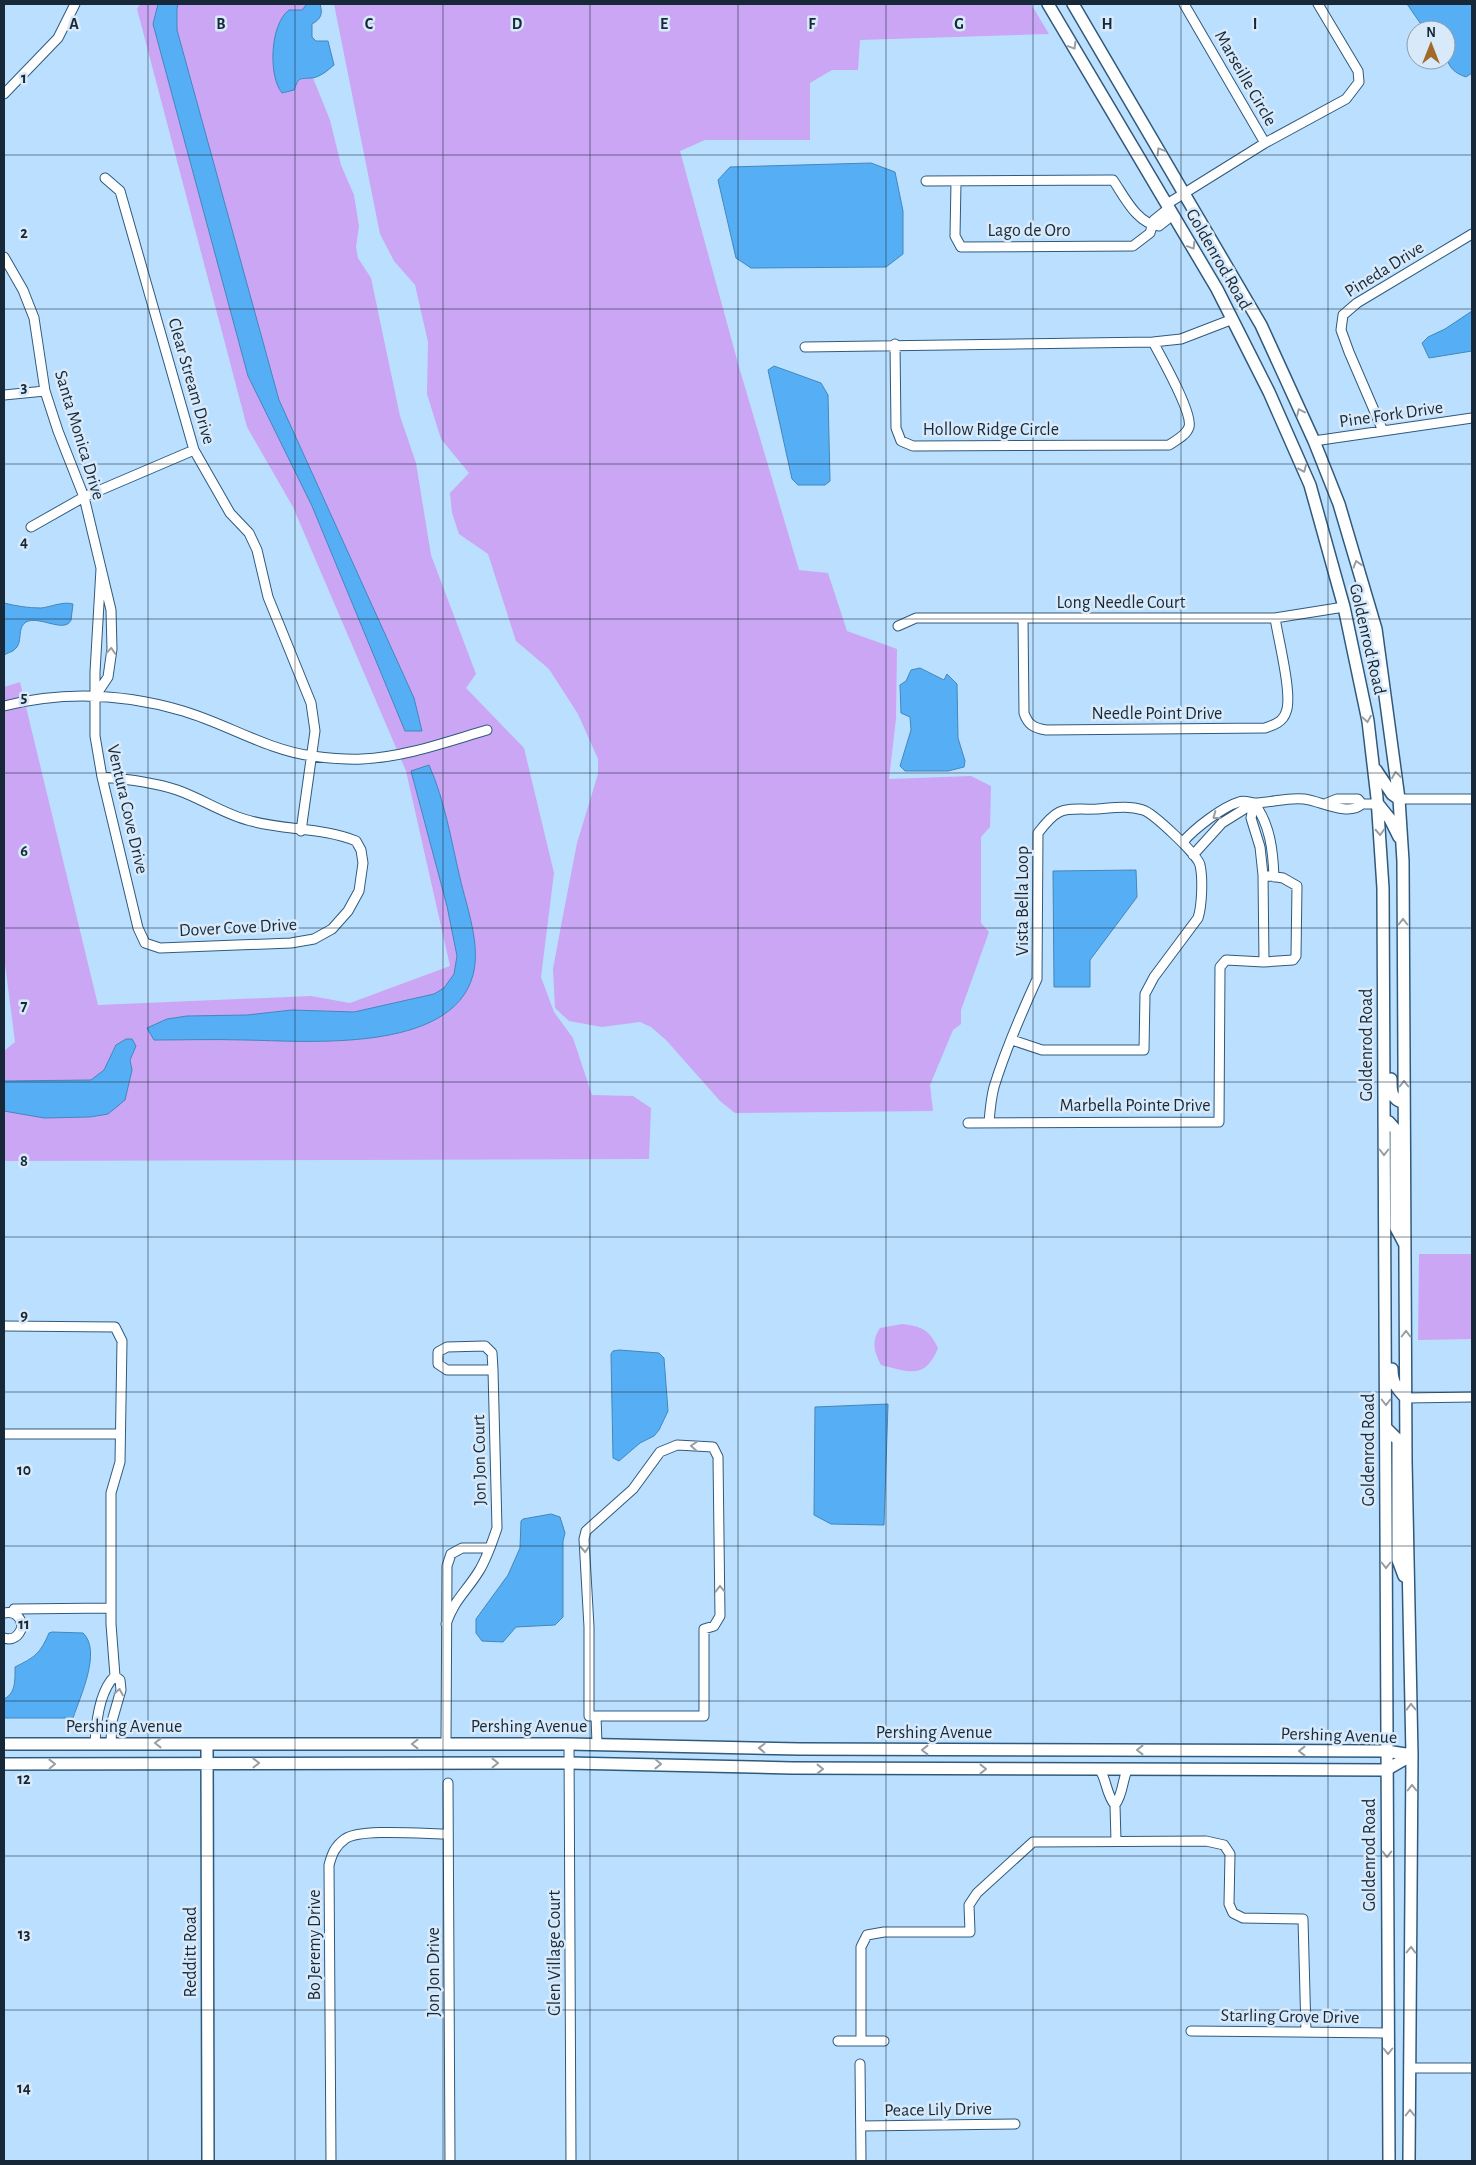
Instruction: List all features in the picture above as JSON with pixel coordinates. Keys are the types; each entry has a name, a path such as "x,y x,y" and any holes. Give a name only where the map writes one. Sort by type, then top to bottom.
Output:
{"main road":[{"name":"Goldenrod Road","path":"1048,4 1233,318 1269,392 1310,485 1344,607 1360,680 1374,766 1378,804 1383,953 1388,2161"},
{"name":"Goldenrod Road","path":"1073,4 1261,325 1314,441 1339,504 1376,629 1399,799 1401,841 1408,1587 1412,1755 1409,2161"},
{"path":"1374,766 1392,794 1399,799"},
{"path":"1378,804 1390,819 1401,841"},
{"path":"1383,953 1390,979 1391,1092 1398,1101 1404,1104"},
{"path":"1384,1121 1389,1122 1396,1130 1396,1228 1405,1246"},
{"path":"1384,1228 1392,1247 1392,1378 1396,1388 1406,1398"},
{"path":"1386,1428 1398,1440 1398,1560 1408,1587"},
{"name":"Pershing Avenue","path":"4,1744 597,1744 820,1749 1386,1751 1412,1755"},
{"name":"Redditt Road","path":"207,1744 208,2161"},
{"name":"Pershing Avenue","path":"4,1764 569,1763 792,1768 1386,1770 1412,1755"}],"street":[{"path":"4,94 58,38 75,4"},
{"name":"Marseille Circle","path":"1184,4 1265,144"},
{"name":"Marseille Circle","path":"1170,209 1185,193 1265,144 1346,99 1359,82 1358,71 1318,4"},
{"name":"Clear Stream Drive","path":"105,178 120,192 194,450 230,513 249,533 257,550 268,597 311,703 315,731 301,831"},
{"path":"926,181 1113,180 1137,214 1154,225"},
{"name":"Lago de Oro","path":"956,182 955,236 961,247 1133,246 1150,233 1154,220 1170,209"},
{"name":"Pineda Drive","path":"1383,431 1348,352 1342,330 1343,315 1357,302 1472,234"},
{"name":"Santa Monica Drive","path":"4,257 23,290 34,318 45,392 84,497 111,610 112,648 108,677 96,695"},
{"path":"806,347 895,344 1153,342 1181,339 1233,318"},
{"name":"Hollow Ridge Circle","path":"895,344 896,428 901,441 913,446 1169,445 1181,438 1189,426 1188,412 1153,342"},
{"path":"4,395 45,392"},
{"name":"Pine Fork Drive","path":"1314,441 1472,418"},
{"path":"30,527 84,497 194,450"},
{"name":"Santa Monica Drive","path":"96,695 95,672 101,569"},
{"name":"Long Needle Court","path":"898,626 916,618 1275,618 1344,607"},
{"name":"Needle Point Drive","path":"1023,618 1024,713 1027,722 1035,728 1046,730 1265,728 1278,723 1287,712 1287,692 1275,618"},
{"path":"4,706 42,698 96,695 184,711 254,740 311,756 361,759 409,753 487,730"},
{"name":"Ventura Cove Drive","path":"96,695 95,736 102,777 138,928"},
{"path":"102,777 138,780 178,790 240,818 273,827 301,831"},
{"path":"1193,855 1222,823 1254,803 1288,798 1305,799 1327,804 1337,809 1358,808 1362,804 1378,804"},
{"path":"1399,799 1472,799"},
{"path":"1182,842 1188,835 1228,806 1244,800 1254,803 1263,816 1274,856 1274,877 1263,875"},
{"path":"1254,803 1251,818 1258,841 1263,875 1264,962"},
{"name":"Vista Bella Loop","path":"989,1122 993,1089 1012,1040 1037,979 1038,833 1050,817 1060,810 1131,807 1146,810 1182,842 1200,864 1201,908 1198,918 1154,976 1145,994 1144,1050 1042,1050 1012,1040"},
{"name":"Dover Cove Drive","path":"138,928 146,943 160,948 292,943 314,939 332,929 348,911 360,891 363,863 361,850 356,840 344,836 301,831"},
{"path":"1258,841 1270,838"},
{"name":"Marbella Pointe Drive","path":"968,1123 1219,1122 1220,967 1226,960 1264,962 1293,960 1296,956 1297,886 1283,878 1274,877"},
{"path":"4,1326 115,1327 122,1341 120,1462 112,1493 111,1608 115,1676 111,1680 101,1704 96,1725 95,1743"},
{"name":"Jon Jon Court","path":"446,1624 452,1607 479,1571 490,1548 496,1528 493,1370 492,1353 485,1346 447,1347 438,1352 438,1364 447,1370 493,1370"},
{"path":"1406,1398 1472,1397"},
{"path":"4,1434 120,1434"},
{"path":"677,1445 713,1448 718,1457 720,1616 714,1626 704,1629 704,1716 596,1716 589,1716 590,1627 584,1539 586,1532 633,1489 660,1452 677,1445"},
{"name":"Jon Jon Court","path":"446,1744 447,1566 451,1554 462,1548 490,1548"},
{"path":"4,1638 12,1639 20,1632 21,1622 14,1609 111,1608"},
{"path":"4,1613 15,1614"},
{"path":"111,1743 112,1721 121,1690 120,1680 115,1676"},
{"path":"101,1704 115,1709"},
{"path":"596,1716 597,1744"},
{"name":"Glen Village Court","path":"569,1744 571,2161"},
{"path":"1100,1770 1106,1779 1109,1797 1115,1805 1116,1841"},
{"path":"1115,1805 1121,1797 1121,1786 1127,1770"},
{"name":"Jon Jon Drive","path":"448,1784 450,2161"},
{"name":"Bo Jeremy Drive","path":"331,2161 330,1865 333,1850 346,1838 360,1833 448,1834"},
{"path":"862,2041 862,1947 867,1935 884,1932 970,1932 969,1905 977,1893 1033,1842 1219,1842 1228,1849 1230,1854 1229,1904 1233,1913 1243,1918 1303,1919 1306,2032"},
{"name":"Starling Grove Drive","path":"1191,2031 1388,2033"},
{"path":"838,2041 884,2041"},
{"path":"860,2064 861,2161"},
{"path":"1410,2068 1472,2068"},
{"name":"Peace Lily Drive","path":"861,2126 1015,2124"}],"shaded area":[{"path":"140,4 320,4 321,13 319,18 312,24 312,37 316,41 328,41 334,65 325,73 313,78 330,120 341,165 354,195 359,226 356,247 358,258 371,278 400,416 416,463 431,555 476,674 466,688 524,748 554,873 541,977 554,1012 573,1038 592,1095 633,1096 651,1108 649,1159 4,1161 4,1051 15,1042 4,956 4,687 20,682 98,1005 311,996 350,1003 450,966 406,771 293,507 247,427 137,9"},
{"path":"334,4 1031,4 1049,34 860,40 858,70 832,70 810,83 810,140 705,140 680,151 739,367 799,570 828,573 847,631 897,649 896,719 889,779 971,776 991,786 990,827 981,837 981,923 989,932 961,1010 961,1024 953,1030 930,1085 933,1111 735,1113 720,1101 666,1040 651,1027 640,1022 602,1027 569,1021 555,1008 553,969 577,843 598,774 598,759 578,714 549,669 516,641 488,554 459,534 452,513 450,493 469,473 441,439 427,394 428,342 415,285 394,261 380,234"},
{"path":"1419,1254 1472,1254 1472,1339 1418,1340"},
{"path":"902,1324 915,1326 927,1332 938,1348 928,1365 922,1369 908,1371 881,1365 875,1351 877,1333 880,1328"}],"water":[{"path":"158,4 178,4 177,30 279,400 414,698 422,731 405,731 312,506 248,376 153,24"},
{"path":"307,4 320,4 321,13 319,18 312,24 312,37 316,41 328,41 334,65 318,76 300,80 294,90 282,93 275,75 273,63 273,50 278,26 289,10 302,10"},
{"path":"1407,4 1472,4 1472,73 1466,77 1454,70 1456,70 1456,20 1418,20"},
{"path":"871,163 895,172 903,211 903,254 886,267 751,268 736,258 718,180 730,167"},
{"path":"1472,311 1472,351 1429,358 1422,343 1428,337 1445,329"},
{"path":"774,366 821,383 828,395 830,481 825,485 798,485 792,479 768,370"},
{"path":"4,603 22,607 41,608 73,604 71,620 68,624 63,625 31,620 26,622 21,628 17,647 4,655"},
{"path":"920,668 944,680 947,674 957,684 958,738 965,761 964,767 948,771 905,771 900,766 911,730 910,717 901,713 900,685 906,681 911,670"},
{"path":"429,765 443,807 474,939 475,963 473,975 460,1001 437,1019 408,1031 374,1038 338,1041 154,1040 147,1028 167,1019 187,1016 247,1015 292,1010 354,1012 434,994 444,988 454,974 457,956 447,906 411,771"},
{"path":"1136,870 1137,897 1090,960 1090,987 1054,987 1053,871"},
{"path":"126,1039 132,1039 136,1046 130,1060 132,1070 125,1100 108,1114 90,1117 44,1118 4,1111 4,1081 91,1080 104,1070 116,1045"},
{"path":"613,1351 659,1353 664,1358 668,1411 654,1436 640,1443 619,1461 613,1458 611,1354"},
{"path":"888,1404 884,1525 831,1524 814,1515 815,1407"},
{"path":"551,1514 560,1517 565,1533 563,1541 563,1617 555,1625 516,1627 503,1642 482,1641 476,1633 476,1619 508,1575 520,1548 521,1521"},
{"path":"49,1633 83,1633 88,1641 90,1662 88,1674 73,1718 4,1718 4,1699 13,1690 15,1667 36,1654 43,1646"}]}
